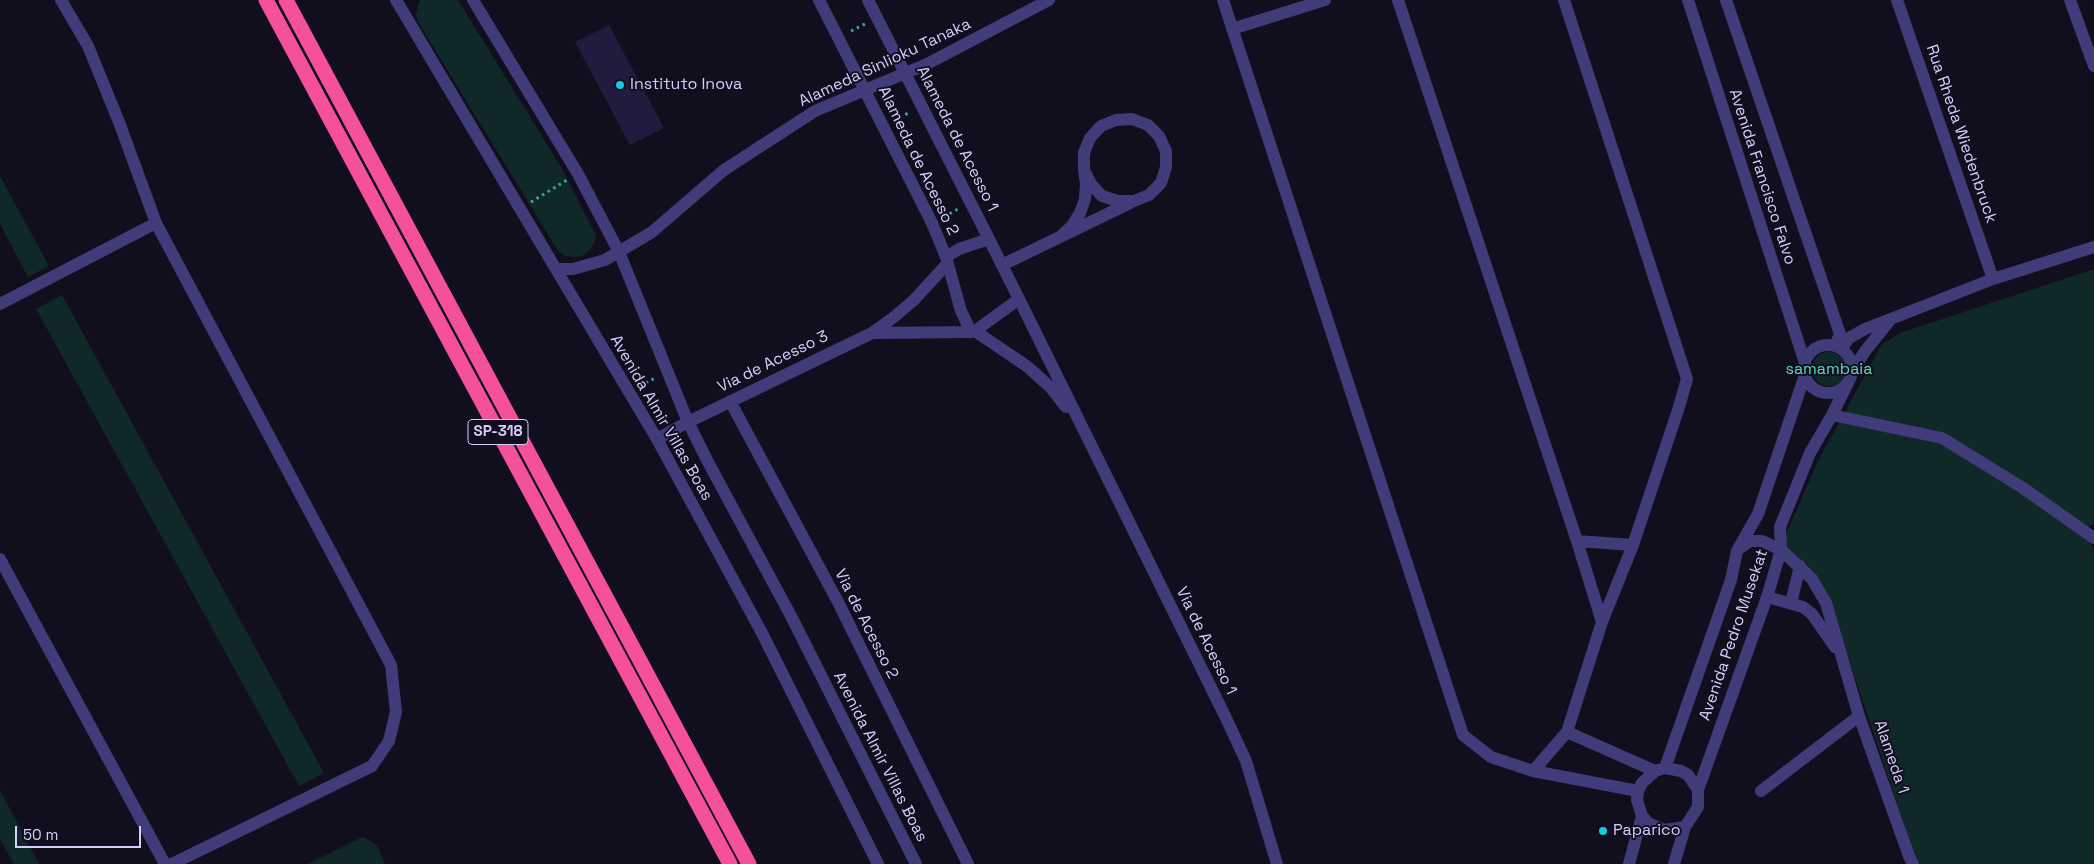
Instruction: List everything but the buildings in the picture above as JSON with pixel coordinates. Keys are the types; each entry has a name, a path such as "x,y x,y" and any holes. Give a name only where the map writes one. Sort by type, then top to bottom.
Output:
{"highway":[{"name":"SP-318","path":"266,0 730,864"},
{"name":"SP-318","path":"286,0 749,864"}],"street":[{"path":"61,0 88,46 119,122 156,223 391,666 396,712 389,742 372,766 172,864"},
{"name":"Avenida Almir Villas Boas","path":"473,0 578,174 619,252 688,422 792,616 916,864"},
{"name":"Alameda de Acesso 2","path":"819,0 932,223 947,261 961,311 973,332"},
{"name":"Alameda de Acesso 1","path":"868,0 972,203 1088,440"},
{"name":"Alameda Sinlioku Tanaka","path":"556,269 589,265 605,260 652,232 724,170 815,111 905,73 1049,0"},
{"path":"1223,0 1463,735 1491,757 1533,771 1638,791"},
{"path":"1232,29 1324,0"},
{"path":"1398,0 1578,541 1602,622"},
{"path":"1533,771 1567,732 1602,622 1633,545 1687,379 1564,0"},
{"name":"Avenida Francisco Falvo","path":"1688,0 1805,369"},
{"name":"Avenida Francisco Falvo","path":"1726,0 1840,334 1838,347"},
{"name":"Rua Rheda Wiedenbruck","path":"1897,0 1993,279"},
{"path":"2070,0 2094,66"},
{"name":"Avenida Almir Villas Boas","path":"401,2 657,439 762,633 878,864"},
{"path":"1002,265 1149,194 1161,182 1166,167 1166,151 1160,136 1148,125 1132,119 1116,120 1101,126 1090,138 1084,153 1086,184 1080,213 1072,226 1061,236"},
{"path":"1084,170 1090,184 1102,196 1118,202 1134,201"},
{"path":"0,304 156,223"},
{"path":"947,261 959,249 989,238"},
{"path":"1838,347 1865,329 1993,279 2094,247"},
{"name":"Via de Acesso 3","path":"657,439 872,332 914,300 947,261"},
{"path":"973,332 1019,299"},
{"name":"Avenida Pedro Musekat","path":"1698,790 1781,550 1780,527 1810,453 1866,350 1892,319"},
{"path":"872,332 973,332 1028,367 1051,388 1072,413 1088,440"},
{"path":"1828,345 1838,347 1850,358 1850,377 1837,391 1823,392 1811,385 1805,369 1813,350 1828,345"},
{"name":"Avenida Pedro Musekat","path":"1660,770 1731,580 1737,551 1758,514 1805,369"},
{"name":"Via de Acesso 2","path":"730,402 838,602 968,864"},
{"path":"1832,415 1942,438 2023,488 2094,538"},
{"name":"Via de Acesso 1","path":"1088,440 1246,761 1278,864"},
{"path":"1578,541 1633,545"},
{"name":"Alameda 1","path":"1737,551 1750,541 1762,541 1781,550 1812,579 1826,603 1859,716 1913,864"},
{"path":"0,559 165,864"},
{"path":"1791,603 1800,566"},
{"name":"Alameda 1","path":"1766,597 1803,607 1812,614 1843,659"},
{"path":"1761,791 1859,716"},
{"path":"1567,732 1660,770 1681,771 1688,776 1698,790 1698,807 1686,827 1674,864"},
{"path":"1660,770 1642,783 1638,791 1637,800 1642,816 1648,823 1664,830 1686,827"},
{"path":"1629,864 1642,816"}],"path":[{"path":"838,37 877,18"},
{"path":"883,126 922,106"},
{"path":"520,208 578,174"},
{"path":"932,223 972,203"},
{"path":"628,392 668,371"}],"green space":[{"path":"420,0 458,0 561,167 596,235 589,251 582,256 565,256 558,251 418,22 416,14"},
{"path":"0,176 49,266 28,277 0,224"},
{"path":"2094,269 2094,524 2084,530 2094,550 2094,864 1920,864 1912,848 1832,609 1786,549 1786,534 1817,463 1882,344 1900,333"},
{"path":"62,295 324,773 299,786 36,309"},
{"name":"samambaia","path":"1829,352 1836,353 1841,357 1845,362 1845,376 1841,381 1836,385 1829,386 1822,385 1817,381 1813,376 1812,369 1813,362 1817,357 1822,353"},
{"path":"0,790 39,864 14,864 0,839"},
{"path":"363,837 377,845 385,864 307,864"}],"place":[{"name":"Instituto Inova","path":"620,85"},
{"name":"Paparico","path":"1603,831"}]}
